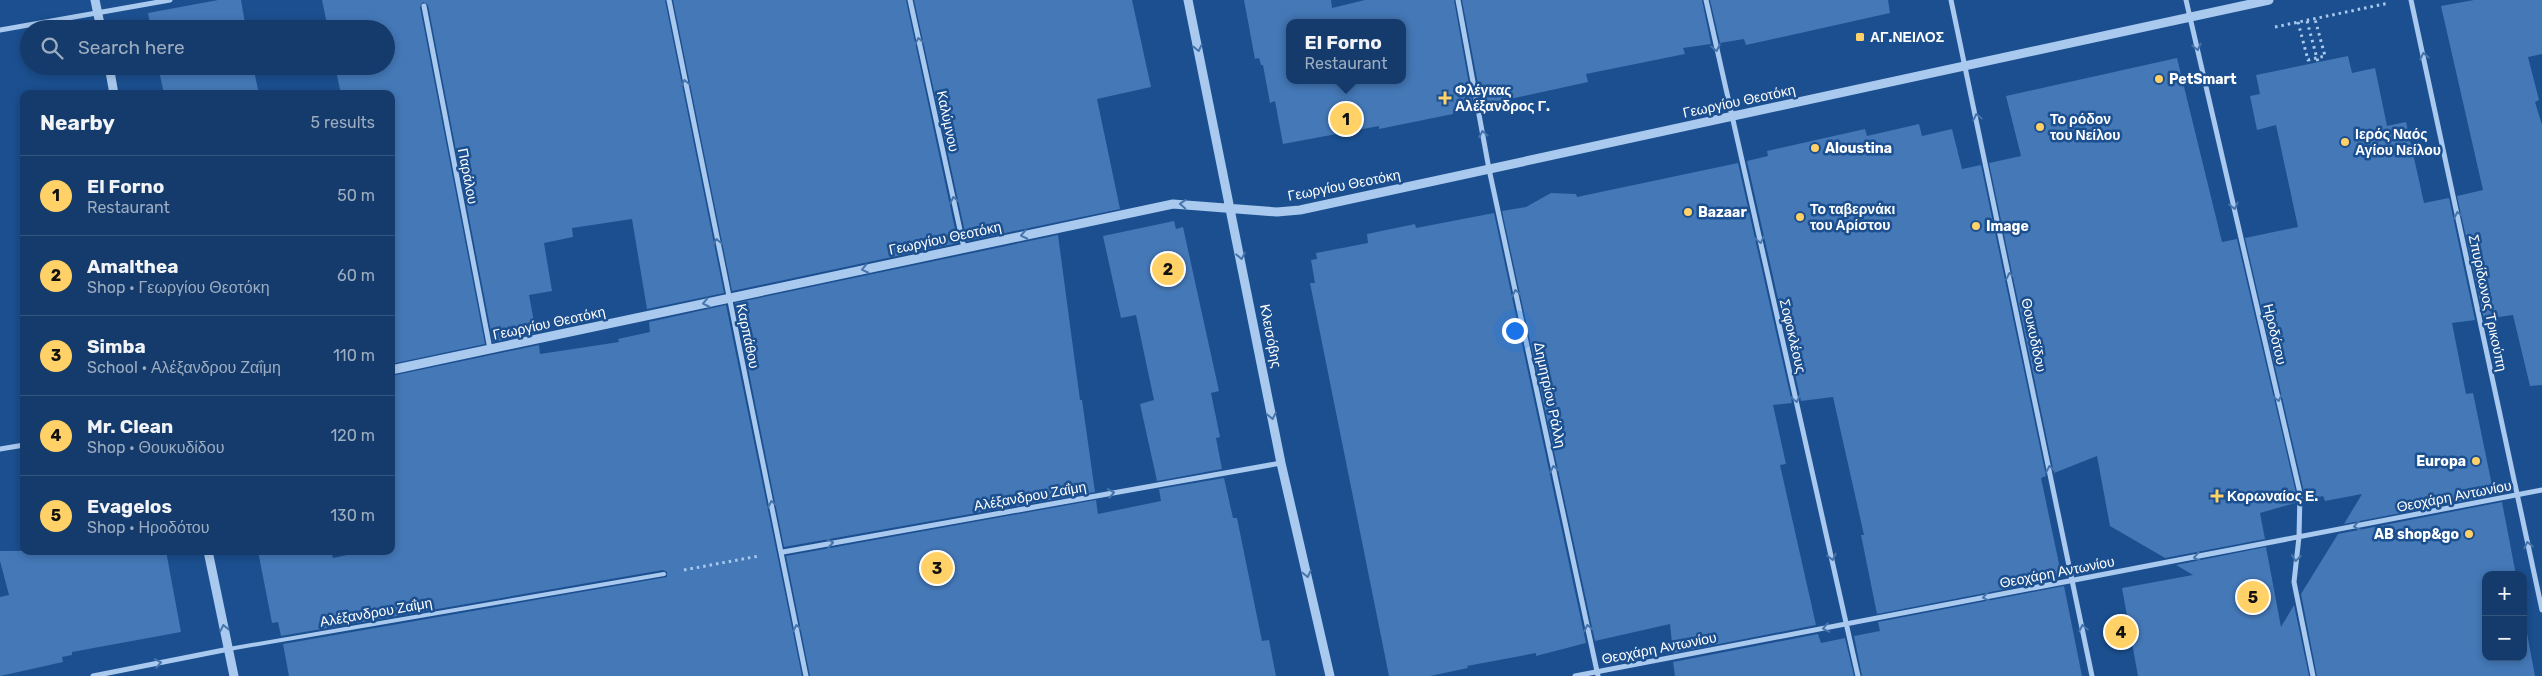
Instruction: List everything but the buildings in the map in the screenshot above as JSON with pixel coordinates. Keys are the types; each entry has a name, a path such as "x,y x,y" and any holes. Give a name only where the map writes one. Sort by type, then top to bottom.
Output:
{"street":[{"path":"95,0 99,20"},
{"path":"61,20 170,0"},
{"name":"Καρπάθου","path":"668,0 806,676"},
{"name":"Καλύμνου","path":"910,0 964,248"},
{"name":"Κλεισόβης","path":"1188,0 1232,208 1281,463 1330,676"},
{"name":"Δημητρίου Ράλλη","path":"1458,0 1490,169 1598,674"},
{"name":"Σοφοκλέους","path":"1706,0 1858,676"},
{"name":"Θουκυδίδου","path":"1951,0 2092,676"},
{"name":"Ηροδότου","path":"2186,0 2300,493 2299,537 2294,582 2313,676"},
{"name":"Γεωργίου Θεοτόκη","path":"395,369 1173,204 1277,212 1300,210 2269,0"},
{"name":"Σπυρίδωνος Τρικούπη","path":"2412,0 2542,610"},
{"name":"Παράλου","path":"424,6 490,349"},
{"path":"0,30 20,27"},
{"path":"111,75 113,90"},
{"path":"0,449 20,446"},
{"name":"Αλέξανδρου Ζαΐμη","path":"782,552 1281,463"},
{"name":"Θεοχάρη Αντωνίου","path":"1576,676 1598,674 2542,490"},
{"path":"209,555 234,676"},
{"name":"Αλέξανδρου Ζαΐμη","path":"93,676 229,649"}],"lane":[{"name":"Αλέξανδρου Ζαΐμη","path":"229,649 664,574"}],"path":[{"path":"2270,28 2395,2"},
{"path":"2298,22 2308,60 2325,56 2315,19"},
{"path":"2307,21 2318,62"},
{"path":"664,574 782,552"}],"place":[{"name":"ΑΓ.ΝΕΙΛΟΣ","path":"1860,37"},
{"name":"PetSmart","path":"2159,79"},
{"name":"Φλέγκας Αλέξανδρος Γ.","path":"1445,98"},
{"name":"El Forno","path":"1346,119"},
{"name":"Το ρόδον του Νείλου","path":"2040,127"},
{"name":"Ιερός Ναός Αγίου Νείλου","path":"2345,142"},
{"name":"Aloustina","path":"1815,148"},
{"name":"Bazaar","path":"1688,212"},
{"name":"Το ταβερνάκι του Αρίστου","path":"1800,217"},
{"name":"Image","path":"1976,226"},
{"name":"Amalthea","path":"1168,269"},
{"name":"Europa","path":"2476,461"},
{"name":"Κορωναίος Ε.","path":"2217,496"},
{"name":"AB shop&go","path":"2469,534"},
{"name":"Simba","path":"937,568"},
{"name":"Evagelos","path":"2253,597"},
{"name":"Mr. Clean","path":"2121,632"}]}
